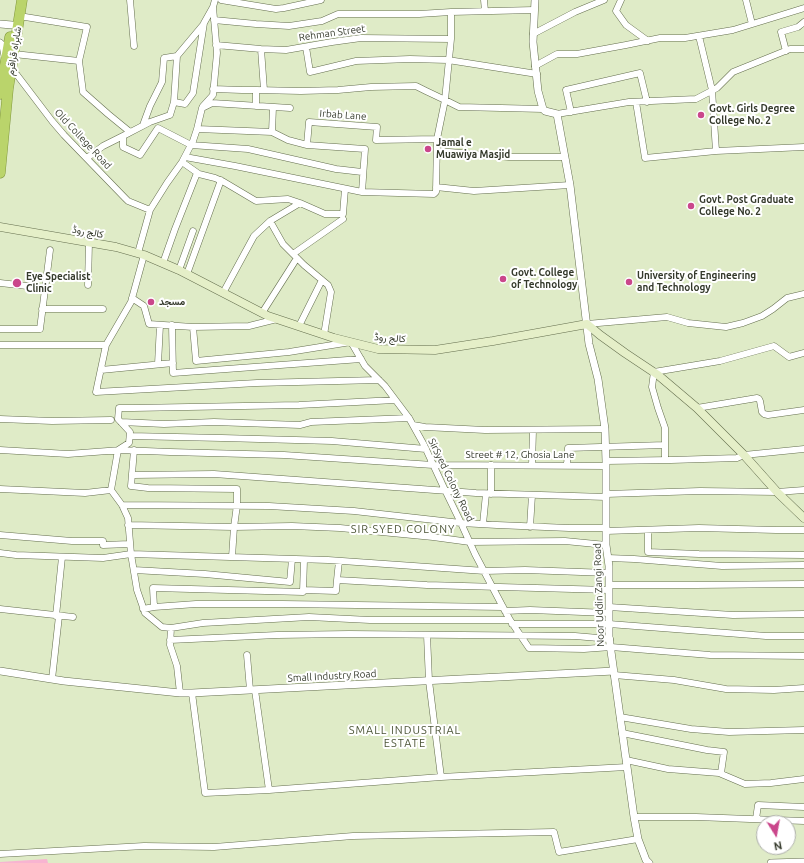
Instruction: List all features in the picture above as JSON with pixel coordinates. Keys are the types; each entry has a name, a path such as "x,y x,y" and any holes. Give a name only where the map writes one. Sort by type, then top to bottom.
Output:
{"highway":[{"name":"شاہراہ قراقرم","path":"0,173 11,71 10,56 15,0"},
{"name":"شاہراہ قراقرم","path":"0,94 22,0"}],"main road":[{"name":"کالج روڈ","path":"0,227 116,247 141,254 179,270 276,319 324,335 378,349 435,350 587,324"},
{"path":"587,324 612,344 654,372 697,408 744,455 777,492 804,518"}],"street":[{"path":"130,0 134,46"},
{"path":"87,158 103,146 143,125 170,116 174,102 177,56 204,24 215,0"},
{"path":"221,0 276,9 321,0"},
{"path":"484,0 485,11"},
{"path":"535,0 533,34 538,91 542,109"},
{"path":"533,34 575,12 604,0"},
{"path":"621,0 616,11 626,25 648,41"},
{"path":"746,0 752,24"},
{"path":"306,47 310,72 356,61 410,59 448,60 536,70 557,54 577,54 660,38 685,38 734,30 804,7 802,0"},
{"path":"213,7 217,53 213,95 202,108 192,144 150,210 131,302 106,345 96,392 257,383 379,380"},
{"path":"214,20 289,26 322,22 338,14 419,14 534,10"},
{"path":"183,160 243,167 362,192 434,194 436,192 437,139 445,100 451,12"},
{"path":"19,16 87,27 79,61 83,92 130,132"},
{"path":"788,50 781,32 798,26 804,22"},
{"path":"0,24 12,26"},
{"path":"174,102 185,104 193,93 204,24"},
{"path":"699,36 712,90 716,151"},
{"name":"Rehman Street","path":"216,45 286,50 361,38 450,39"},
{"path":"0,43 10,56 79,61"},
{"path":"213,89 338,90 371,87 416,86 458,107 542,109 545,112 557,114 629,102 696,99 717,88 733,72 804,45"},
{"path":"261,49 264,90"},
{"path":"788,50 804,49"},
{"path":"143,125 150,106 162,82 164,58 177,56"},
{"name":"Old College Road","path":"11,71 17,75 52,122 125,198 128,201 150,210"},
{"path":"571,112 566,90 640,73 647,102"},
{"path":"256,90 256,106"},
{"path":"636,102 646,158 716,151 804,147"},
{"path":"202,108 212,103 290,108"},
{"path":"272,132 274,107"},
{"path":"557,114 570,185 587,324 667,317 688,323 726,327 762,316 787,298 804,294"},
{"name":"Irbab Lane","path":"307,145 308,122 377,127 376,140 437,139"},
{"path":"123,136 123,147 140,155 158,128 192,144 248,149 336,169 362,172"},
{"path":"197,129 272,132 288,140 307,145 365,149 362,172 362,192"},
{"path":"436,151 509,157 565,157"},
{"path":"183,160 197,173 221,180 256,201 288,199 326,214 343,214 345,189"},
{"path":"163,263 197,173"},
{"path":"187,274 221,180"},
{"path":"436,187 474,191 570,185"},
{"path":"223,293 254,236 270,221 300,203"},
{"path":"262,313 295,256 343,219"},
{"path":"270,221 283,244 322,280 331,292 324,335"},
{"path":"179,270 193,231"},
{"path":"88,285 89,242"},
{"path":"0,328 40,329 50,250"},
{"path":"299,326 322,280"},
{"path":"0,283 45,288"},
{"path":"132,298 144,306 149,324 194,327 249,326 276,319"},
{"path":"42,309 103,309"},
{"name":"Noor Uddin Zangi Road","path":"587,324 589,344 598,379 605,429 606,545 609,573 610,640 634,817 638,839 648,863"},
{"path":"158,364 160,325"},
{"path":"172,325 173,373 361,359"},
{"path":"194,327 196,361 289,352 351,342"},
{"name":"SirSyed Colony Road","path":"351,342 365,366 379,380 410,418 492,586 511,622 529,648 584,649 611,647"},
{"path":"0,345 106,345"},
{"path":"665,460 665,428 652,387 654,372 720,361 774,346 789,357 804,353"},
{"path":"101,370 173,363"},
{"path":"697,408 757,398 760,401 762,412 764,414 768,415 804,410"},
{"path":"395,400 299,404 119,408 118,419 130,432 130,436 129,443 118,450 111,490 122,505 128,518 131,554 137,590 145,613 162,627 171,628 203,623 309,617 370,620 609,624 760,636 804,636"},
{"path":"121,422 164,424 214,422 300,425 311,422 410,418"},
{"path":"0,419 52,421 111,420"},
{"path":"413,424 425,427 478,429 605,429"},
{"path":"532,465 533,430"},
{"path":"130,436 332,441 426,449"},
{"path":"567,466 568,448 665,445"},
{"name":"Street # 12, Ghosia Lane","path":"0,450 68,454 134,450 284,455 433,465 567,466 665,460 736,458 744,455 804,449"},
{"path":"134,450 131,486 148,488 237,489 232,557"},
{"path":"483,524 489,494 491,465"},
{"path":"133,475 214,474 446,492 532,495 606,496 700,491 777,492 804,490"},
{"path":"0,489 85,494 111,490"},
{"path":"530,527 532,495"},
{"path":"122,505 269,506 354,511 461,522 530,527 648,530 699,528 804,530"},
{"path":"128,525 234,527 292,526 340,528 470,542 565,541 606,545"},
{"path":"648,530 648,552 804,555"},
{"path":"0,535 72,541 103,541 103,545 130,544"},
{"path":"0,553 16,555 103,558 131,554 232,557 339,561 485,571 525,570 609,573"},
{"path":"52,679 62,557"},
{"path":"608,558 722,566 804,565"},
{"path":"134,570 290,582 292,559"},
{"path":"303,590 304,560"},
{"path":"154,607 153,588 303,592 303,590 336,591 339,561"},
{"path":"337,580 419,584 609,588 804,584"},
{"path":"143,609 196,604 307,604 530,610 609,610 733,615 804,614"},
{"path":"0,609 73,617"},
{"path":"171,628 170,645 177,666 180,693"},
{"path":"170,640 277,635 349,634 575,636 610,640"},
{"path":"427,635 429,680 441,777"},
{"path":"611,647 710,655 804,656"},
{"path":"247,655 269,790"},
{"name":"Small Industry Road","path":"0,671 52,679 180,693 429,680 614,673"},
{"path":"614,673 674,680 726,689 774,690 804,688"},
{"path":"192,693 205,794 626,764 719,773 744,784 771,783 804,779"},
{"path":"620,717 691,729 729,732 804,730"},
{"path":"622,733 724,752 721,774"},
{"path":"757,815 758,805 804,808"},
{"path":"634,817 696,816 756,819"},
{"path":"0,854 144,846 214,847 353,836 554,832 559,852 638,839"},
{"path":"771,863 804,862"}],"shaded area":[{"path":"47,859 48,863 0,863 0,862"}],"place":[{"name":"Govt. Girls Degree College No. 2","path":"701,115"},
{"name":"Jamal e Muawiya Masjid","path":"428,149"},
{"name":"Govt. Post Graduate College No. 2","path":"691,206"},
{"name":"Govt. College of Technology","path":"503,279"},
{"name":"University of Engineering and Technology","path":"629,282"},
{"name":"Eye Specialist Clinic","path":"17,283"},
{"name":"مسجد","path":"151,302"}],"district":[{"name":"SIR SYED COLONY","path":"403,529"},
{"name":"SMALL INDUSTRIAL ESTATE","path":"405,736"}]}
